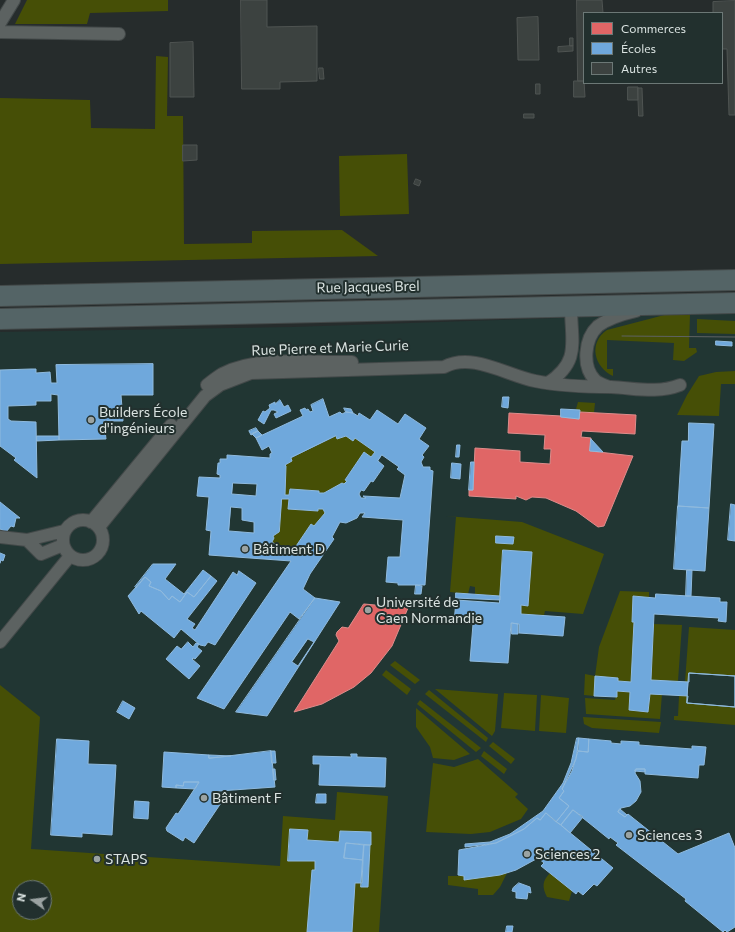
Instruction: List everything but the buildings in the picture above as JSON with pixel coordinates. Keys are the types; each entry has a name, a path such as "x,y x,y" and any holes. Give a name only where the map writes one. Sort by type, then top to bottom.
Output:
{"main road":[{"name":"Rue Jacques Brel","path":"0,296 735,280"},
{"path":"571,307 577,301 615,282"},
{"name":"Rue Jacques Brel","path":"0,319 735,304"}],"street":[{"path":"0,23 14,0"},
{"path":"0,32 119,34"},
{"path":"610,387 596,380 588,368 586,353 591,336 598,327 609,320 625,314 664,305"},
{"path":"548,383 566,369 569,361 572,344 571,307"},
{"name":"Rue Pierre et Marie Curie","path":"95,524 205,396 220,385 251,373 449,365 462,362 486,366 524,378 548,383 590,388 610,387 658,390 680,385"},
{"path":"0,537 27,540 64,531 74,522 80,520 95,524 103,538 101,550 98,555 81,561 70,556 63,545 64,531"},
{"path":"27,540 41,554 63,545"},
{"path":"0,642 70,556"}],"shaded area":[{"name":"Université de Caen Normandie","path":"735,312 735,932 0,932 0,332 292,327"}],"green space":[{"path":"27,0 168,0 168,11 90,13 87,24 15,24"},
{"path":"156,56 168,57 167,116 183,116 184,244 252,243 252,231 342,230 378,256 0,264 0,98 90,100 91,128 155,129"},
{"path":"407,154 409,214 340,216 339,156"},
{"path":"672,313 690,313 689,348 696,348 697,352 684,361 673,360 674,343 607,340 607,369 613,369 613,376 601,367 596,354 597,341 607,330"},
{"path":"697,319 735,321 735,334 697,333"},
{"path":"735,371 735,384 721,384 719,416 677,415 699,376 716,372"},
{"path":"578,402 595,403 594,413 580,412 576,409"},
{"path":"336,436 337,439 346,436 353,441 355,438 375,452 371,457 364,452 345,479 347,481 344,484 342,483 324,493 319,493 319,491 290,489 289,495 285,495 285,465 292,461 291,458"},
{"path":"282,499 289,499 288,509 317,511 318,509 323,509 325,513 314,526 311,524 290,555 272,542 274,538 273,536 279,532"},
{"path":"446,516 522,522 604,554 583,614 545,611 544,615 521,614 521,605 528,606 531,552 503,550 500,596 475,594 475,587 470,586 468,594 450,592 456,517"},
{"path":"620,591 649,592 649,597 633,597 632,622 634,622 631,682 618,681 618,678 596,676 594,696 584,695 585,674 595,676 599,647"},
{"path":"654,624 682,625 678,681 651,680"},
{"path":"689,627 735,630 735,676 689,673 689,682 685,682"},
{"path":"395,661 420,680 415,684 390,665"},
{"path":"386,670 411,689 407,695 382,675"},
{"name":"STAPS","path":"0,685 40,717 31,849 280,866 283,816 335,820 337,792 388,796 379,932 0,932"},
{"path":"435,689 498,694 495,731 492,736"},
{"path":"429,690 488,738 486,742 425,694"},
{"path":"617,691 630,692 629,710 648,712 650,694 662,694 660,719 586,714 585,698 615,700"},
{"path":"504,693 537,695 535,731 501,728"},
{"path":"541,695 569,698 566,733 539,731"},
{"path":"679,696 688,696 688,703 735,707 735,725 674,720 674,716 678,716"},
{"path":"420,700 481,748 476,752 417,704"},
{"path":"416,708 470,754 454,760 433,758 430,747 416,727"},
{"path":"583,717 661,722 659,733 592,728 584,724"},
{"path":"493,742 515,759 511,764 489,746"},
{"path":"484,751 507,769 504,774 481,756"},
{"path":"478,759 518,794 515,797 528,809 521,819 490,832 471,834 426,832 433,763 454,767"},
{"path":"507,873 500,887 493,895 478,895 478,889 448,885 448,876 464,876 465,880"},
{"path":"550,873 572,891 569,901 547,897 544,890 544,881"}],"tram line":[{"path":"622,336 735,337"}],"place":[{"name":"Builders École d'ingénieurs","path":"91,420"},
{"name":"Bâtiment D","path":"245,549"},
{"name":"Université de Caen Normandie","path":"368,610"},
{"name":"Bâtiment F","path":"204,798"},
{"name":"Sciences 3","path":"629,835"},
{"name":"Sciences 2","path":"527,854"},
{"name":"STAPS","path":"97,859"}]}
